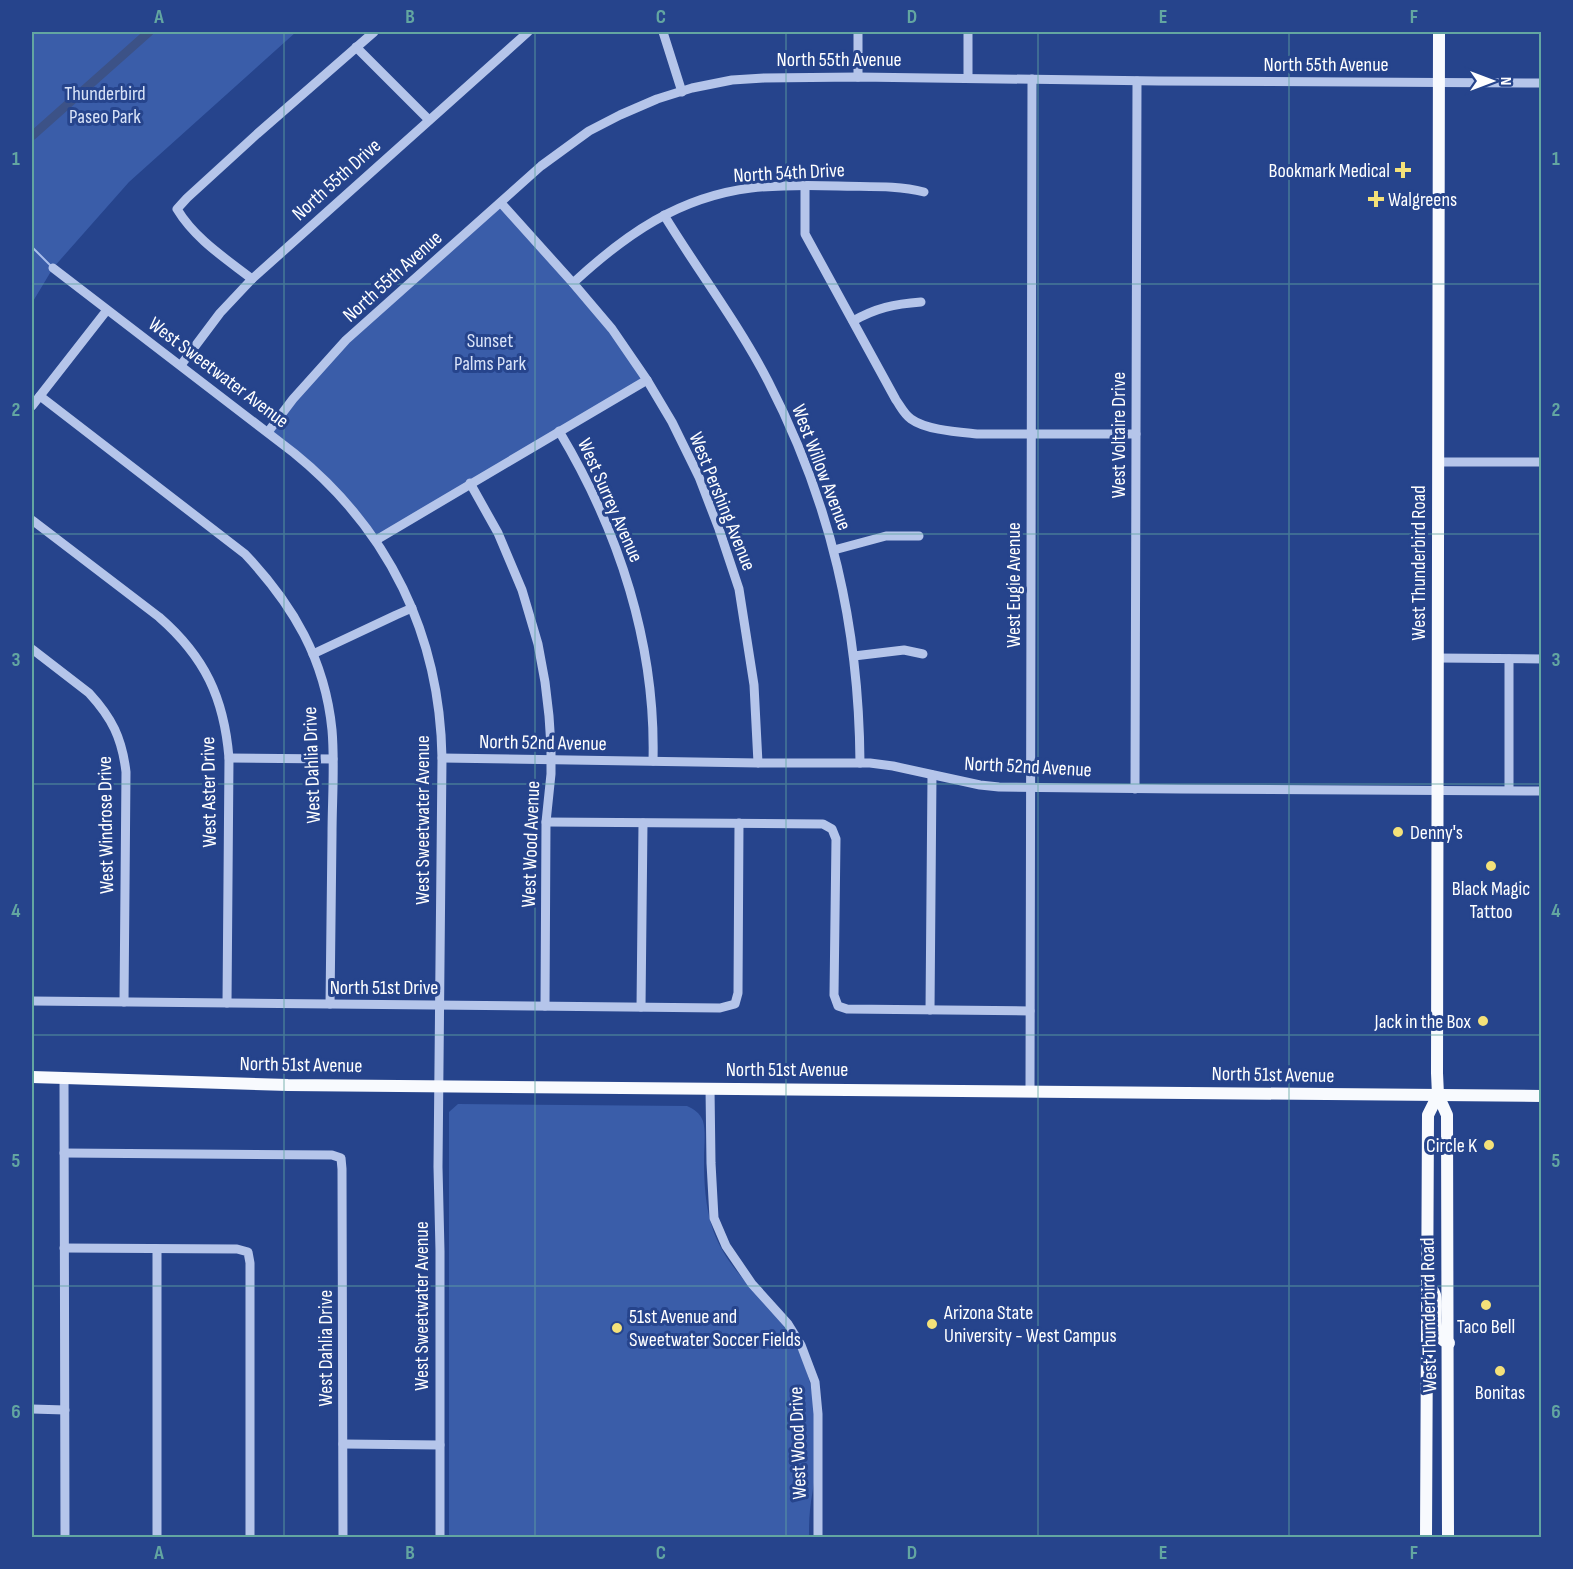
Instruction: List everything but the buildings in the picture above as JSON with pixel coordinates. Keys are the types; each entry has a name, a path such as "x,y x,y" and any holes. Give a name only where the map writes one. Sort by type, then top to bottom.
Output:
{"main road":[{"name":"West Thunderbird Road","path":"1439,32 1438,1095 1447,1115 1448,1538"},
{"name":"North 51st Avenue","path":"32,1077 288,1084 1542,1095"},
{"name":"West Thunderbird Road","path":"1426,1538 1428,1116 1438,1095"},
{"path":"1427,1283 1436,1294 1437,1332 1441,1339 1449,1343"},
{"path":"1426,1432 1449,1432"}],"street":[{"path":"252,279 200,239 177,209 257,134 374,32"},
{"name":"North 55th Drive","path":"181,366 220,313 252,279 528,32"},
{"path":"663,32 681,92"},
{"path":"858,32 858,77"},
{"path":"968,32 968,78"},
{"path":"356,47 429,120"},
{"name":"North 55th Avenue","path":"268,432 293,399 346,340 541,166 589,131 657,99 681,92 732,80 858,77 1542,83"},
{"name":"West Eugie Avenue","path":"1030,1091 1032,79"},
{"name":"West Voltaire Drive","path":"1135,789 1137,81"},
{"path":"805,186 806,234 896,400 912,420 932,427 963,433 1136,434"},
{"name":"North 54th Drive","path":"573,283 628,236 664,215 703,199 730,192 766,187 805,186 906,188 924,192"},
{"name":"West Pershing Avenue","path":"501,203 612,329 672,422 699,477 739,589 754,685 758,763"},
{"name":"West Willow Avenue","path":"664,215 767,379 789,423 807,467 834,550 845,599 854,656 860,763"},
{"name":"West Sweetwater Avenue","path":"53,268 268,432 325,479 376,540 398,576 430,659 438,702 442,758 438,1005 440,1538"},
{"path":"853,321 882,307 921,302"},
{"path":"32,406 107,310"},
{"path":"376,540 647,380"},
{"name":"West Dahlia Drive","path":"40,396 245,554 267,577 285,602 313,654 328,706 333,759 330,1004"},
{"name":"West Surrey Avenue","path":"559,431 610,531 624,570 644,648 652,720 653,761"},
{"path":"1438,462 1542,462"},
{"name":"West Wood Avenue","path":"470,483 498,533 522,590 531,616 545,682 549,716 550,760 546,822 545,1006"},
{"name":"West Aster Drive","path":"32,519 159,617 182,639 209,677 224,720 229,758 227,1003"},
{"path":"834,550 886,536 919,536"},
{"path":"313,654 412,608"},
{"name":"West Windrose Drive","path":"32,649 89,693 97,702 110,718 124,753 126,772 124,1002"},
{"path":"854,656 904,650 923,654"},
{"path":"1437,658 1542,659"},
{"path":"1509,659 1509,790"},
{"path":"229,758 333,759"},
{"name":"North 52nd Avenue","path":"442,758 860,763 893,766 980,786 1031,788 1542,791"},
{"path":"930,1010 932,775"},
{"path":"546,822 823,825 832,829 836,839 834,995 838,1006 847,1009 1030,1011"},
{"path":"641,1007 643,824"},
{"name":"North 51st Drive","path":"32,1001 720,1008 735,1004 738,993 739,824"},
{"path":"64,1077 65,1538"},
{"name":"West Wood Drive","path":"710,1088 714,1218 726,1246 752,1284 788,1324 801,1345 815,1383 818,1414 818,1538"},
{"name":"West Dahlia Drive","path":"64,1152 332,1155 341,1158 343,1538"},
{"path":"64,1248 237,1249 248,1252 250,1263 250,1538"},
{"path":"157,1249 157,1538"},
{"path":"32,1409 65,1410"},
{"path":"343,1444 440,1445"}],"green space":[{"name":"Thunderbird Paseo Park","path":"32,32 296,32 129,182 53,268 32,303"},
{"name":"Sunset Palms Park","path":"501,203 573,283 647,380 376,540 353,510 268,432 323,365"},
{"name":"51st Avenue and Sweetwater Soccer Fields","path":"458,1104 687,1106 702,1118 705,1135 706,1194 713,1230 729,1261 784,1326 793,1340 810,1383 816,1440 809,1537 449,1538 449,1112"}],"waterway":[{"path":"32,136 149,32"},
{"path":"32,247 51,266"}],"place":[{"name":"Bookmark Medical","path":"1403,170"},
{"name":"Walgreens","path":"1376,199"},
{"name":"Denny's","path":"1398,832"},
{"name":"Black Magic Tattoo","path":"1491,866"},
{"name":"Jack in the Box","path":"1483,1021"},
{"name":"Circle K","path":"1489,1145"},
{"name":"Taco Bell","path":"1486,1305"},
{"name":"Arizona State University - West Campus","path":"932,1324"},
{"name":"51st Avenue and Sweetwater Soccer Fields","path":"617,1328"},
{"name":"Bonitas","path":"1500,1371"}]}
